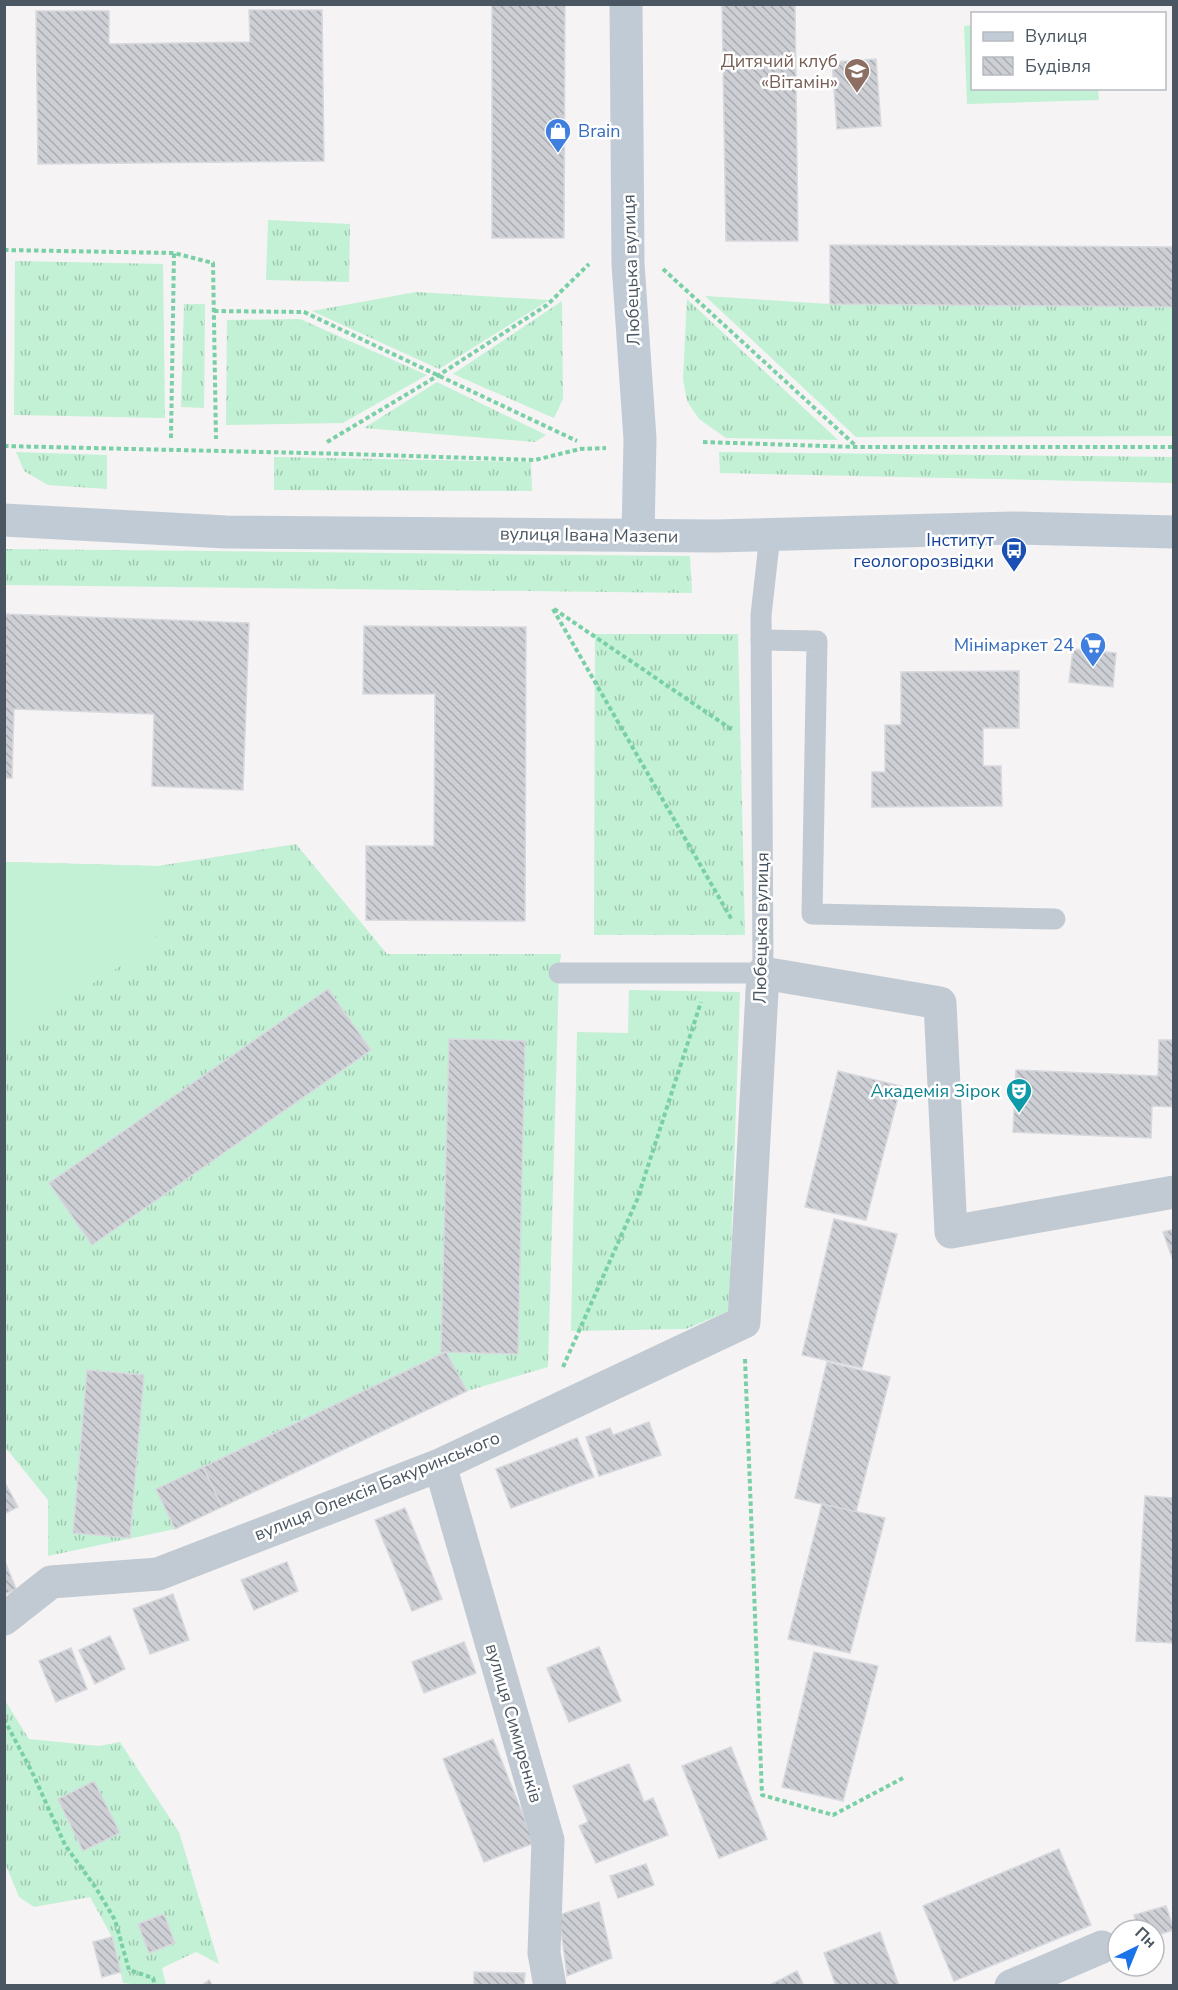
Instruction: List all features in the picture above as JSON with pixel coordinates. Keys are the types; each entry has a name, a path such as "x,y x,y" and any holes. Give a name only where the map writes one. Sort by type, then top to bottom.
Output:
{"main road":[{"name":"Любецька вулиця","path":"626,4 628,264 640,447 639,535"},
{"name":"вулиця Івана Мазепи","path":"4,520 226,532 715,536 1012,528 1173,532"}],"street":[{"path":"763,973 940,1003 951,1232 1173,1192"},
{"name":"Любецька вулиця","path":"744,1322 763,973"},
{"name":"вулиця Олексія Бакуринського","path":"4,1619 51,1581 158,1574 440,1465 744,1322"},
{"name":"вулиця Симиренків","path":"440,1465 548,1840 544,1953 550,1986"},
{"path":"1011,1986 1102,1947"}],"lane":[{"name":"Любецька вулиця","path":"763,973 761,615 770,535"},
{"path":"761,640 817,641 812,914 1055,919"},
{"path":"559,973 763,973"}],"path":[{"path":"4,250 174,253 213,263 216,439"},
{"path":"171,438 174,253"},
{"path":"327,442 439,375 547,305 589,264"},
{"path":"660,266 857,447"},
{"path":"214,311 304,312 577,441"},
{"path":"704,442 857,447 1173,447"},
{"path":"4,446 535,460 579,449 640,447"},
{"path":"733,921 553,609 762,750"},
{"path":"541,1417 637,1200 699,1004 726,973"},
{"path":"744,1322 762,1795 833,1815 903,1778"},
{"path":"4,1719 33,1774 65,1845 96,1888 115,1920 129,1970 153,1978 155,1986"}],"green space":[{"path":"971,25 971,90 1098,90 1099,100 967,104 964,26"},
{"path":"268,220 350,224 349,282 266,280"},
{"path":"15,261 163,264 165,418 14,415"},
{"path":"416,292 549,300 439,369 312,311"},
{"path":"705,296 830,304 1173,307 1173,436 856,437"},
{"path":"687,299 838,440 726,438 699,419 687,401 683,379"},
{"path":"562,301 563,399 554,418 453,374"},
{"path":"184,304 205,304 204,408 181,407"},
{"path":"300,319 427,375 343,423 226,425 227,320"},
{"path":"437,382 546,435 535,442 364,428"},
{"path":"16,452 107,455 107,489 48,485 24,471"},
{"path":"719,452 1173,457 1173,483 720,473"},
{"path":"274,457 531,462 532,491 274,490"},
{"path":"5,549 690,556 692,593 5,585"},
{"path":"595,634 738,634 745,935 594,935"},
{"path":"296,844 387,954 561,954 548,1367 467,1391 175,1529 48,1556 48,1500 5,1447 4,862 158,866"},
{"path":"5,862 158,866 156,944 5,1038"},
{"path":"629,990 740,992 729,1311 686,1329 571,1331 577,1032 628,1033"},
{"path":"4,1699 29,1739 99,1746 120,1742 179,1832 219,1964 196,1952 162,1968 166,1985 123,1983 112,1937 90,1897 34,1907 19,1897 5,1863"}],"building":[{"path":"492,4 565,4 564,238 492,238"},
{"path":"722,4 795,4 798,241 726,241"},
{"path":"249,10 322,10 324,161 38,164 36,11 109,11 109,44 250,42"},
{"name":"Дитячий клуб «Вітамін»","path":"876,59 881,126 837,129 832,62"},
{"path":"830,245 1174,247 1174,307 830,304"},
{"path":"4,614 249,623 243,790 152,786 154,714 14,709 12,778 4,778"},
{"path":"364,626 526,627 525,921 366,920 366,846 434,846 435,694 363,694"},
{"name":"Мінімаркет 24","path":"1073,649 1116,653 1113,687 1069,682"},
{"path":"1019,671 1019,728 983,728 983,766 1001,766 1002,806 872,807 872,772 885,772 885,725 901,725 901,672"},
{"path":"328,989 371,1050 92,1245 49,1183"},
{"path":"449,1039 525,1041 518,1354 441,1352"},
{"path":"1159,1040 1174,1040 1174,1107 1152,1106 1151,1138 1013,1132 1016,1070 1158,1076"},
{"path":"838,1071 901,1086 866,1220 805,1207"},
{"path":"834,1219 897,1234 862,1368 802,1355"},
{"path":"1174,1229 1174,1263 1163,1232"},
{"path":"446,1352 467,1391 222,1507 203,1467"},
{"path":"827,1362 890,1377 856,1512 795,1498"},
{"path":"87,1370 144,1375 130,1538 73,1533"},
{"path":"649,1422 661,1455 599,1476 586,1437 610,1428 613,1435"},
{"path":"577,1438 594,1477 511,1508 496,1469"},
{"path":"203,1467 222,1507 175,1529 156,1489"},
{"path":"4,1481 18,1507 4,1514"},
{"path":"1145,1496 1174,1498 1174,1643 1136,1641"},
{"path":"822,1504 885,1518 850,1653 788,1639"},
{"path":"405,1508 442,1599 412,1611 375,1520"},
{"path":"4,1559 16,1589 4,1595"},
{"path":"287,1562 298,1591 254,1610 241,1580"},
{"path":"173,1594 189,1640 150,1654 133,1609"},
{"path":"110,1636 125,1669 95,1684 79,1650"},
{"path":"464,1642 476,1673 424,1693 412,1662"},
{"path":"599,1647 621,1701 569,1722 547,1668"},
{"path":"71,1648 87,1689 56,1702 39,1661"},
{"path":"814,1652 878,1666 843,1801 782,1787"},
{"path":"493,1739 534,1843 484,1862 443,1759"},
{"path":"731,1747 767,1839 719,1858 682,1766"},
{"path":"629,1764 644,1802 653,1798 668,1835 596,1863 579,1826 588,1822 573,1786"},
{"path":"94,1781 120,1833 83,1851 58,1799"},
{"path":"1059,1849 1091,1925 954,1981 923,1906"},
{"path":"646,1864 654,1885 618,1898 610,1876"},
{"path":"599,1902 612,1958 567,1976 559,1915"},
{"path":"1166,1906 1174,1930 1166,1932 1166,1918 1135,1918 1134,1915"},
{"path":"164,1914 175,1943 149,1953 138,1924"},
{"path":"880,1932 899,1986 836,1986 824,1953"},
{"path":"112,1937 121,1972 102,1977 93,1942"},
{"path":"797,1971 804,1986 768,1986"},
{"path":"474,1972 525,1973 524,1986 474,1986"},
{"path":"209,1980 213,1986 201,1986"}],"place":[{"name":"Дитячий клуб «Вітамін»","path":"857,94"},
{"name":"Brain","path":"558,154"},
{"name":"Інститут геологорозвідки","path":"1014,573"},
{"name":"Мінімаркет 24","path":"1093,668"},
{"name":"Академія Зірок","path":"1019,1114"}]}
